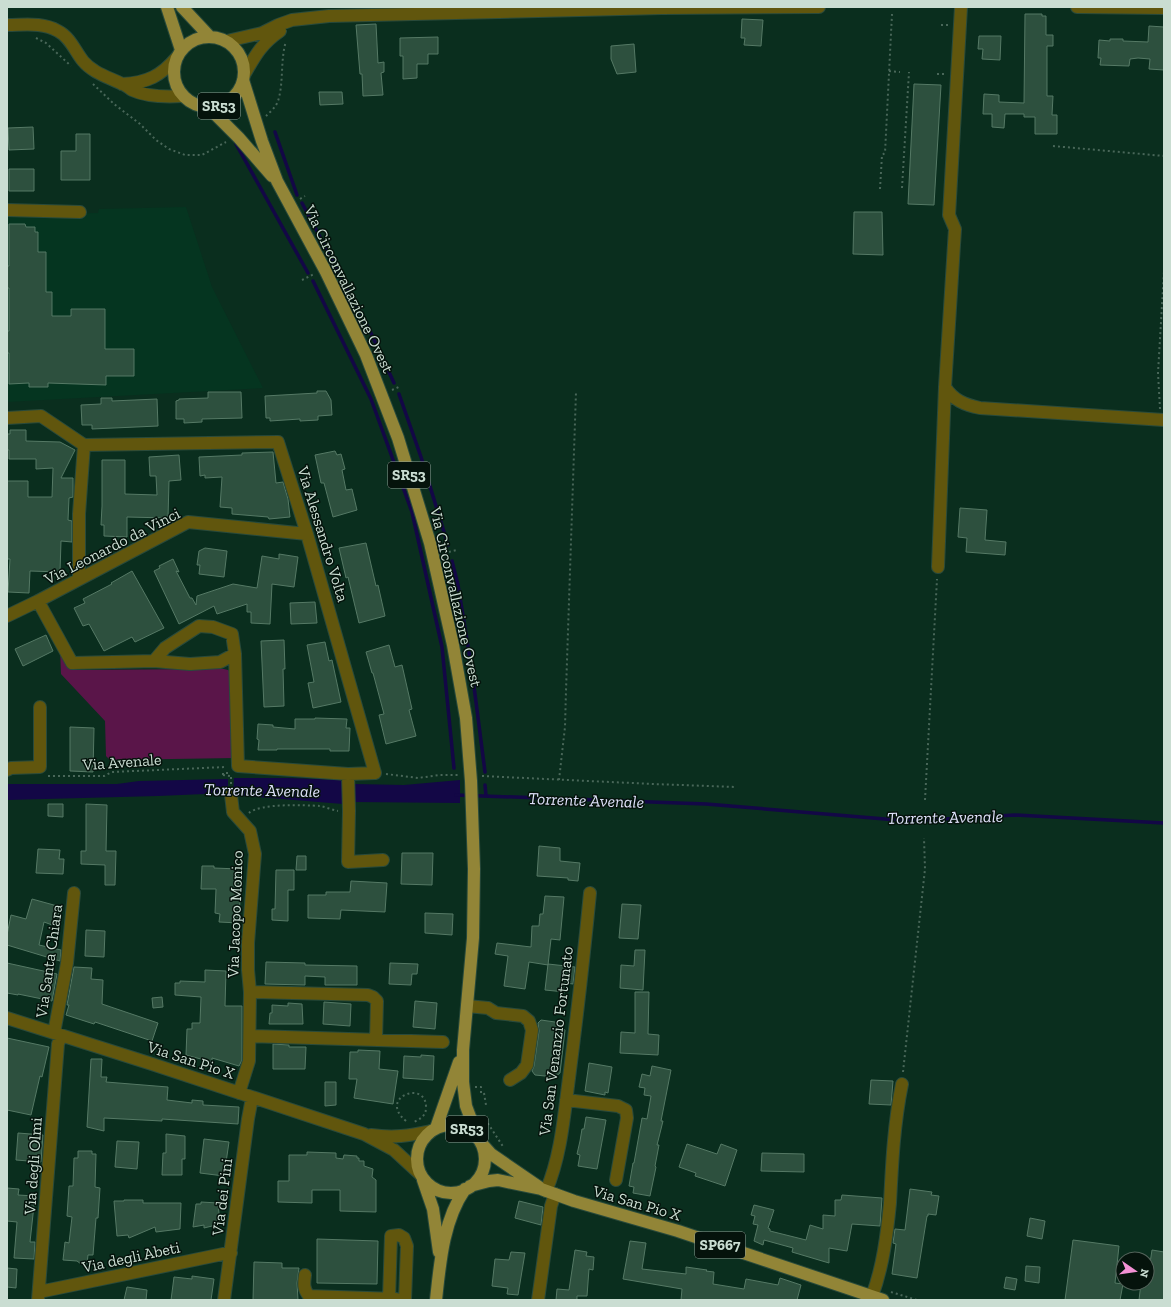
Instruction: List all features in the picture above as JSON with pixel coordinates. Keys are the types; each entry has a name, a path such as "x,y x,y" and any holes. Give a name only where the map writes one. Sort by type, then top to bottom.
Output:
{"main road":[{"name":"SR53","path":"168,7 179,54 174,65 174,78 178,90 183,96"},
{"path":"182,7 210,37"},
{"path":"179,54 189,42 199,38 210,37 227,41"},
{"name":"Via Circonvallazione Ovest","path":"227,41 240,56 244,65 244,78 262,141 277,181 326,272 366,355 398,438 430,543 453,645 466,718 471,778 473,810 474,903 473,938 463,1050 464,1097 467,1110 479,1140"},
{"name":"SR53","path":"208,107 220,106 230,100 238,91 244,78"},
{"name":"Via Circonvallazione Ovest","path":"183,96 195,104 208,107 228,126 277,181"},
{"name":"Via Circonvallazione Ovest","path":"434,1129 463,1050"},
{"name":"SR53","path":"436,1300 440,1260 450,1219 458,1202 481,1174 484,1165 484,1153 479,1140 467,1129 458,1125 447,1125 434,1129 423,1138 417,1152 417,1163 433,1209 440,1260"},
{"name":"Via San Pio X","path":"479,1140 491,1154 547,1191"},
{"path":"421,1175 431,1186 441,1191 452,1193 468,1188"},
{"name":"Via San Pio X","path":"468,1188 489,1181 498,1180 547,1191 678,1231 881,1297"}],"street":[{"path":"227,41 262,33 278,25 300,19 390,11 819,7"},
{"path":"938,568 945,387 955,229 949,214 949,207 961,7"},
{"path":"1077,7 1164,8"},
{"path":"244,78 261,47 268,39 300,19"},
{"path":"7,25 40,25 59,31 68,39 88,66 103,76 140,93 172,97 183,96"},
{"path":"122,84 150,79 170,66 179,54"},
{"path":"7,210 80,212"},
{"path":"945,387 953,397 959,401 970,406 980,408 1162,420"},
{"path":"7,418 40,416 84,445 79,514 79,579"},
{"name":"Via Alessandro Volta","path":"84,445 278,442 307,534 375,773"},
{"name":"Via Leonardo da Vinci","path":"7,616 188,522 307,534"},
{"path":"38,601 72,663 154,661 190,664 220,662 235,654"},
{"path":"154,661 165,648 199,626 213,627 232,634 235,654 235,771 348,779 375,773"},
{"path":"7,770 11,768 40,766 40,707"},
{"path":"348,779 348,862 383,860"},
{"name":"Via Jacopo Monico","path":"231,795 233,812 244,823 250,832 255,854 248,943 250,992 249,1061 239,1093"},
{"name":"Via Santa Chiara","path":"58,1035 68,963 74,892"},
{"name":"Via San Venanzio Fortunato","path":"538,1300 551,1206 547,1191 553,1175 558,1152 566,1100 576,1028 590,893"},
{"name":"Via Jacopo Monico","path":"250,992 368,995 374,997 377,1001 376,1040"},
{"path":"467,1006 488,1008 513,1017 523,1016 528,1021 531,1027 531,1034 527,1065 521,1073 510,1080"},
{"name":"Via San Pio X","path":"7,1018 364,1134 394,1150 421,1175"},
{"name":"Via degli Olmi","path":"39,1296 58,1035"},
{"path":"250,1036 443,1042"},
{"path":"881,1297 875,1287 885,1244 889,1218 896,1121 902,1084"},
{"name":"Via dei Pini","path":"224,1300 252,1098"},
{"path":"566,1100 618,1106 626,1110 627,1118 616,1180"},
{"name":"Via San Pio X","path":"364,1134 398,1137 409,1136 434,1129"},
{"path":"305,1275 304,1288 308,1296 404,1300 407,1246 404,1238 399,1235 391,1236 389,1299"},
{"name":"Via degli Abeti","path":"39,1296 231,1253"}],"path":[{"path":"880,189 882,155 885,153 892,14"},
{"path":"941,25 950,25"},
{"path":"31,36 46,43 75,70"},
{"path":"263,118 271,111 278,101 282,73 282,58 287,41"},
{"path":"889,71 900,72"},
{"path":"902,188 909,72"},
{"path":"937,74 947,74"},
{"path":"88,81 169,150 176,153 189,155 202,155 228,141"},
{"path":"1053,146 1164,156"},
{"path":"1162,420 1158,373 1164,270"},
{"path":"559,780 566,705 576,392"},
{"path":"925,800 938,568"},
{"path":"223,776 235,771"},
{"name":"Via Avenale","path":"48,776 104,776 112,772 235,771"},
{"path":"375,773 418,778 440,775 471,778 736,787"},
{"path":"244,823 248,814 264,807 320,806 340,811 349,806"},
{"path":"902,1084 925,869 924,838"},
{"path":"475,1087 481,1087 481,1093 484,1093 485,1104 488,1106"},
{"path":"406,1121 398,1113 398,1103 401,1097 405,1094 418,1093 423,1097 425,1102 425,1113 422,1117 409,1124"},
{"path":"483,1116 506,1151"},
{"path":"881,1297 917,1300"}],"shaded area":[{"path":"186,207 212,287 263,388 7,402 7,214 98,213 99,209"},
{"path":"60,648 71,667 77,670 228,670 233,674 235,758 110,760 106,756 105,721 61,674"}],"water":[{"path":"234,778 340,780 342,781 343,804 233,795"},
{"path":"228,779 228,793 7,800 7,784 117,784 139,781"},
{"path":"460,780 460,803 355,802 354,784 404,785"}],"building":[{"path":"1025,14 1042,14 1042,16 1046,16 1046,35 1053,35 1053,46 1047,46 1047,96 1053,96 1052,115 1057,115 1057,134 1035,134 1035,117 1024,117 1024,114 1005,114 1004,128 992,127 992,114 983,114 984,94 999,95 999,102 1024,103"},
{"path":"742,19 763,20 761,46 744,45 745,38 741,38"},
{"path":"376,24 378,63 384,62 384,72 381,73 383,95 363,96 356,25"},
{"path":"1149,26 1164,27 1164,70 1149,69 1150,59 1138,58 1130,59 1129,66 1100,65 1101,58 1098,58 1099,40 1110,41 1110,39 1123,39 1123,41 1148,42"},
{"path":"979,36 1001,36 1000,60 982,59 983,49 978,49"},
{"path":"438,37 438,54 428,54 428,64 417,64 417,78 403,79 403,56 400,56 400,38"},
{"path":"634,44 636,72 617,74 611,59 611,46"},
{"path":"914,84 941,85 934,205 908,204"},
{"path":"319,92 342,92 343,104 320,105"},
{"path":"33,127 34,149 9,150 8,128"},
{"path":"76,134 90,134 90,180 61,180 61,151 76,151"},
{"path":"9,169 34,169 34,191 9,191"},
{"path":"854,212 882,212 883,255 853,254"},
{"path":"9,224 25,224 26,227 35,227 35,232 38,232 38,252 46,252 46,292 52,292 52,316 71,316 71,309 105,309 105,349 134,349 134,376 106,376 106,385 48,383 48,387 29,387 29,383 9,384 7,331 9,331 9,288 7,288 7,266 9,266"},
{"path":"317,391 326,391 331,400 332,415 318,416 318,420 300,421 300,419 270,421 270,418 266,418 265,396 317,393"},
{"path":"208,392 241,392 242,418 202,419 202,422 184,423 184,419 176,419 176,401 179,399 208,398"},
{"path":"101,398 112,398 112,401 157,399 158,426 92,429 92,425 82,425 81,405 101,404"},
{"path":"10,430 26,430 26,441 60,442 75,450 61,478 73,478 73,497 69,498 68,520 72,521 72,542 61,541 60,572 30,571 29,593 8,592 10,559 7,559 7,481 28,481 28,497 52,497 53,468 36,469 36,459 9,459 9,450 7,450 7,434 10,434"},
{"path":"335,451 337,455 341,454 345,469 342,470 346,490 352,489 357,510 333,517 324,483 321,483 315,455"},
{"path":"273,452 276,483 283,482 288,499 290,517 269,519 268,517 232,514 232,508 220,507 222,477 205,478 205,475 200,476 199,457"},
{"path":"179,455 181,480 169,481 168,518 127,517 127,537 104,536 104,525 101,525 102,460 125,460 125,494 157,495 156,476 150,476 149,457"},
{"path":"960,508 987,510 985,540 1006,542 1005,555 966,552 967,538 958,537"},
{"path":"366,543 385,616 359,623 348,577 346,578 339,548"},
{"path":"205,548 227,551 224,577 199,574 200,565 197,565 199,551"},
{"path":"279,554 298,557 294,587 272,584 270,624 251,623 251,612 247,612 247,604 217,614 214,606 179,624 154,571 160,568 159,566 173,559 179,572 176,571 190,598 192,598 196,605 197,596 233,584 257,588 262,556 279,559"},
{"path":"132,571 164,628 135,642 132,637 104,651 89,624 83,626 74,608 85,603 83,599 112,584 111,583"},
{"path":"315,602 317,623 291,624 290,603"},
{"path":"46,635 53,651 23,666 15,649"},
{"path":"284,640 284,706 264,707 261,641"},
{"path":"325,642 329,661 332,660 341,702 313,708 308,683 314,682 307,645"},
{"path":"389,645 395,667 402,665 412,709 409,710 416,736 386,744 379,715 384,714 366,652"},
{"path":"295,719 347,719 346,728 350,728 349,751 330,751 330,749 258,750 258,724 295,729"},
{"path":"70,727 94,728 93,772 70,771"},
{"path":"48,804 63,804 63,817 48,816"},
{"path":"86,804 107,805 106,851 116,851 115,885 105,885 105,865 81,864 81,851 86,851"},
{"path":"539,846 560,848 560,861 580,863 578,881 568,880 568,878 537,876"},
{"path":"38,849 60,850 59,859 64,859 63,874 36,873"},
{"path":"402,853 433,853 432,885 401,884"},
{"path":"297,856 306,856 306,870 296,870"},
{"path":"202,866 239,869 239,923 219,922 220,914 215,913 216,889 201,889"},
{"path":"276,870 294,870 294,890 288,890 288,921 272,920 272,909 275,909"},
{"path":"351,881 387,883 385,912 341,910 340,919 308,918 308,895 326,895 326,892 350,892"},
{"path":"545,896 564,897 560,940 551,939 548,965 529,962 525,989 504,986 508,956 495,954 497,943 531,947 532,926 539,926 540,914 543,914"},
{"path":"32,899 61,907 55,926 44,922 39,945 61,950 60,961 7,945 7,935 11,915 26,919"},
{"path":"622,904 641,905 638,939 619,938"},
{"path":"425,913 453,914 452,935 425,933"},
{"path":"86,930 105,931 104,957 85,956"},
{"path":"635,950 645,950 643,990 620,988 621,965 634,966"},
{"path":"266,962 305,963 305,965 357,966 357,985 325,985 325,977 305,976 305,985 265,984"},
{"path":"7,963 57,974 52,1001 7,993"},
{"path":"390,963 418,964 417,974 412,974 411,985 389,984"},
{"path":"548,964 575,967 573,984 566,983 565,992 545,990"},
{"path":"74,967 92,968 91,979 103,980 102,1004 158,1023 152,1041 95,1022 94,1024 66,1015 69,1005 67,1005"},
{"path":"205,970 226,971 225,1006 242,1006 242,1060 239,1066 212,1058 212,1062 186,1055 187,1029 192,1029 192,1023 200,1023 201,997 175,995 175,983 180,983 180,981 205,982"},
{"path":"635,992 649,992 648,1034 659,1035 658,1055 620,1053 621,1032 635,1033"},
{"path":"162,997 163,1007 153,1008 152,998"},
{"path":"415,1001 437,1003 435,1029 413,1027"},
{"path":"324,1002 351,1004 350,1026 323,1024"},
{"path":"288,1003 302,1004 303,1024 269,1024 270,1013 272,1013 272,1005 288,1006"},
{"path":"541,1020 555,1022 565,1030 560,1073 555,1077 535,1075 532,1071 539,1031 538,1023"},
{"path":"7,1038 49,1047 42,1077 40,1076 31,1115 7,1110"},
{"path":"273,1044 289,1045 289,1047 306,1047 305,1069 273,1069"},
{"path":"358,1050 380,1051 379,1069 398,1071 393,1104 354,1098 357,1079 349,1079 350,1052 358,1052"},
{"path":"421,1055 434,1056 433,1080 403,1078 404,1056 421,1057"},
{"path":"91,1059 102,1059 101,1077 107,1077 106,1082 168,1087 167,1100 192,1103 192,1100 203,1101 203,1105 239,1107 238,1124 162,1119 162,1121 104,1118 104,1131 87,1127"},
{"path":"589,1063 612,1067 608,1093 605,1092 605,1095 585,1091"},
{"path":"652,1066 671,1070 661,1121 663,1121 657,1145 659,1145 656,1167 650,1196 633,1193 634,1187 629,1186 642,1118 647,1119 651,1096 644,1095 645,1088 639,1087 642,1074 650,1076"},
{"path":"871,1080 893,1081 891,1105 869,1104"},
{"path":"325,1082 336,1082 336,1105 325,1106"},
{"path":"586,1117 606,1120 597,1169 578,1166 580,1155 577,1154"},
{"path":"18,1133 43,1135 41,1162 16,1160"},
{"path":"166,1134 185,1136 185,1159 182,1159 182,1175 162,1175 163,1153 166,1153"},
{"path":"204,1139 229,1142 224,1176 200,1173"},
{"path":"117,1141 139,1142 137,1169 115,1167"},
{"path":"687,1144 717,1154 721,1144 737,1150 725,1186 695,1176 696,1173 679,1167"},
{"path":"78,1151 92,1151 92,1154 96,1154 95,1187 100,1188 93,1255 88,1255 87,1264 81,1264 77,1261 63,1260 65,1242 69,1243 72,1217 67,1216 69,1186 73,1186 74,1158 78,1158"},
{"path":"307,1152 336,1153 336,1158 343,1159 344,1155 357,1156 359,1161 364,1161 364,1166 373,1169 372,1177 376,1180 376,1212 340,1211 340,1190 312,1190 312,1203 278,1202 278,1181 289,1181 289,1155 307,1155"},
{"path":"762,1153 804,1154 804,1172 761,1171"},
{"path":"7,1188 19,1189 18,1195 35,1196 30,1242 35,1242 34,1259 14,1258 17,1222 7,1221"},
{"path":"910,1189 932,1192 931,1195 939,1196 936,1215 928,1214 927,1216 917,1278 892,1274 896,1244 893,1243 895,1229 905,1230"},
{"path":"842,1195 882,1198 880,1226 852,1224 847,1251 829,1248 829,1263 792,1252 793,1248 764,1240 763,1245 754,1241 758,1225 753,1224 755,1216 751,1215 754,1205 774,1210 768,1228 770,1231 806,1240 810,1225 823,1229 823,1215 835,1216 835,1200 841,1200"},
{"path":"143,1200 143,1203 181,1203 180,1229 156,1232 155,1227 129,1238 128,1235 117,1236 114,1201"},
{"path":"519,1201 543,1207 541,1225 515,1218"},
{"path":"201,1202 218,1203 220,1224 204,1228 204,1225 193,1227 196,1204 201,1204"},
{"path":"1030,1218 1045,1221 1042,1239 1027,1236"},
{"path":"317,1239 378,1241 377,1284 317,1283"},
{"path":"1073,1240 1119,1246 1118,1251 1115,1251 1115,1291 1122,1291 1120,1300 1065,1300"},
{"path":"630,1241 646,1243 642,1269 686,1274 686,1267 707,1270 706,1271 714,1272 713,1284 744,1289 746,1279 778,1285 780,1278 801,1285 797,1300 681,1300 682,1289 623,1279"},
{"path":"575,1250 587,1252 586,1256 594,1257 593,1270 589,1269 587,1296 577,1296 577,1299 575,1300 556,1300 557,1289 569,1290"},
{"path":"1152,1250 1164,1252 1164,1300 1139,1300 1140,1291 1155,1291 1155,1251"},
{"path":"511,1252 525,1253 518,1295 507,1294 508,1288 492,1286 495,1259 509,1260"},
{"path":"254,1262 282,1263 282,1268 299,1268 297,1283 298,1300 253,1300"},
{"path":"1026,1266 1040,1267 1039,1283 1025,1281"},
{"path":"7,1268 17,1269 16,1288 7,1287"},
{"path":"192,1276 214,1279 211,1300 171,1300 174,1277 192,1279"},
{"path":"1006,1277 1017,1279 1015,1290 1004,1288"},
{"path":"127,1287 147,1290 146,1300 124,1300"}],"waterway":[{"path":"275,132 297,195"},
{"path":"236,144 308,273"},
{"path":"302,203 370,331 394,383"},
{"path":"313,281 371,399 412,512 442,647 454,768"},
{"path":"399,394 421,457 448,545"},
{"path":"452,561 458,585 472,671 485,772"},
{"path":"485,785 486,796"},
{"name":"Torrente Avenale","path":"456,795 706,804 909,821 1015,815 1164,823"}]}
